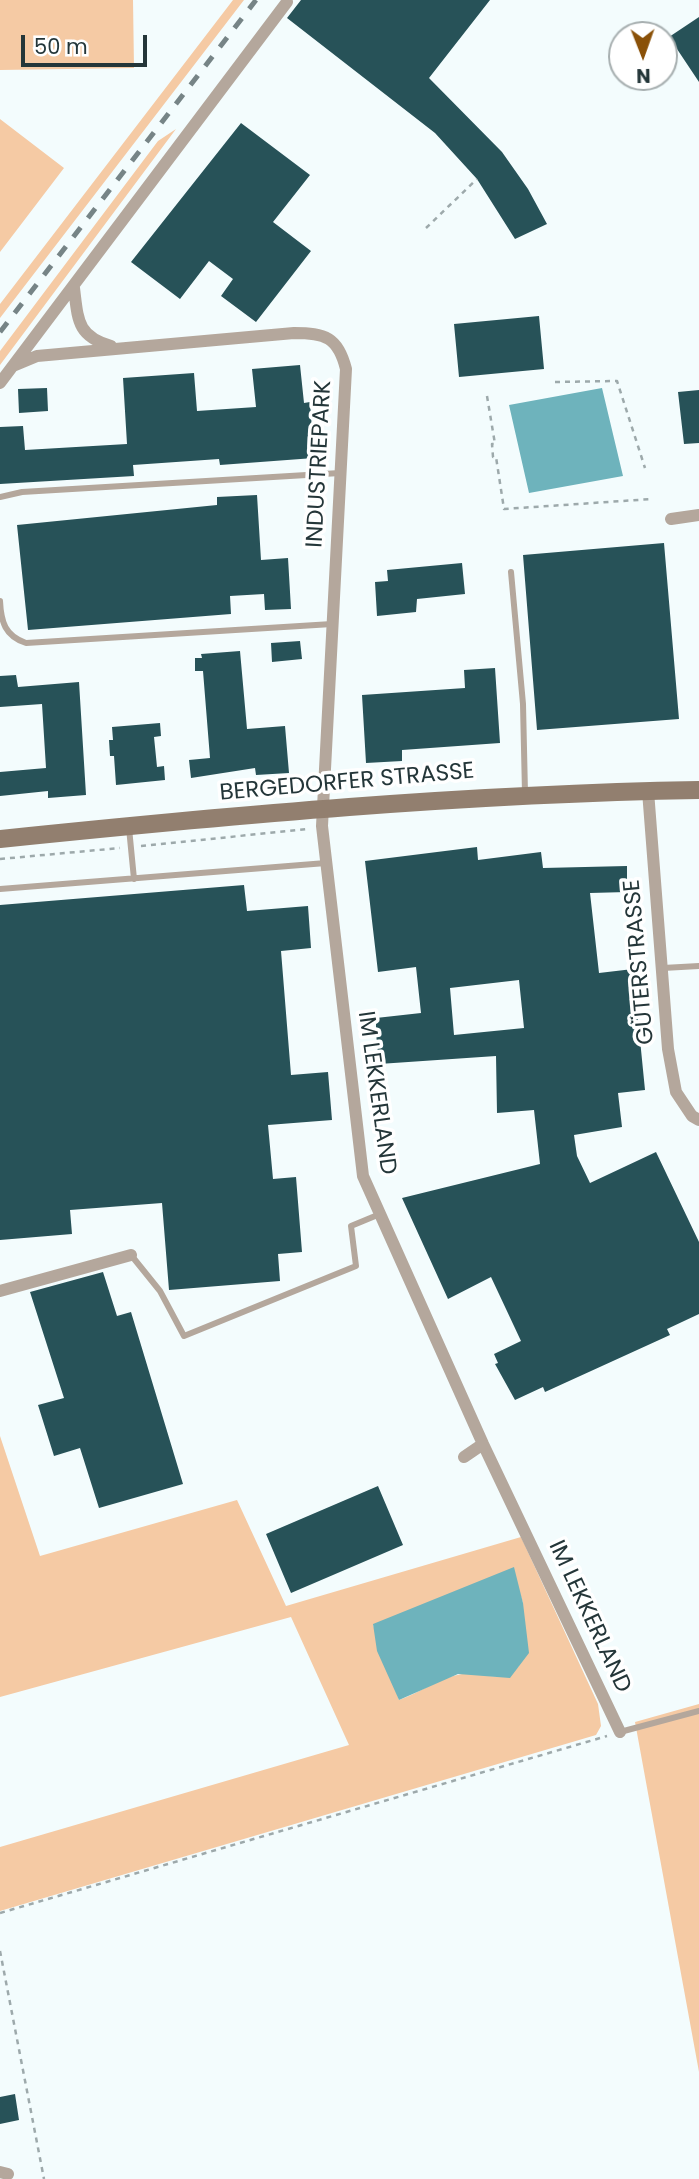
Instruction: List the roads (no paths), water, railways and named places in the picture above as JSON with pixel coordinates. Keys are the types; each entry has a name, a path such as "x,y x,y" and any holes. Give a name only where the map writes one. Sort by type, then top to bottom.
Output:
{"street":[{"path":"0,383 287,2"},
{"name":"INDUSTRIEPARK","path":"74,288 78,323 92,340 120,348"},
{"name":"INDUSTRIEPARK","path":"13,366 37,356 294,333 316,333 330,338 342,352 346,369 321,817"},
{"path":"671,519 699,515"},
{"name":"BERGEDORFER STRASSE","path":"0,839 128,826 321,817 525,795 699,790"},
{"name":"GÜTERSTRASSE","path":"648,791 668,1049 676,1092 692,1116 699,1120"},
{"name":"IM LEKKERLAND","path":"321,817 363,1176 483,1444 620,1732"},
{"path":"0,1291 131,1255"},
{"path":"464,1457 483,1444"}],"lane":[{"path":"0,497 22,492 340,473"},
{"path":"511,572 523,704 525,795"},
{"path":"0,601 1,618 7,632 26,643 332,624"},
{"path":"128,826 134,879"},
{"path":"0,890 326,863"},
{"path":"661,968 699,966"},
{"path":"131,1255 160,1291 184,1336 356,1266 351,1226 380,1214"},
{"path":"620,1732 699,1711"}],"water":[{"path":"602,388 623,476 529,493 509,405"},
{"path":"514,1567 523,1603 529,1653 510,1678 458,1674 399,1700 377,1651 373,1624"}],"railway":[{"path":"0,332 256,0"}]}
